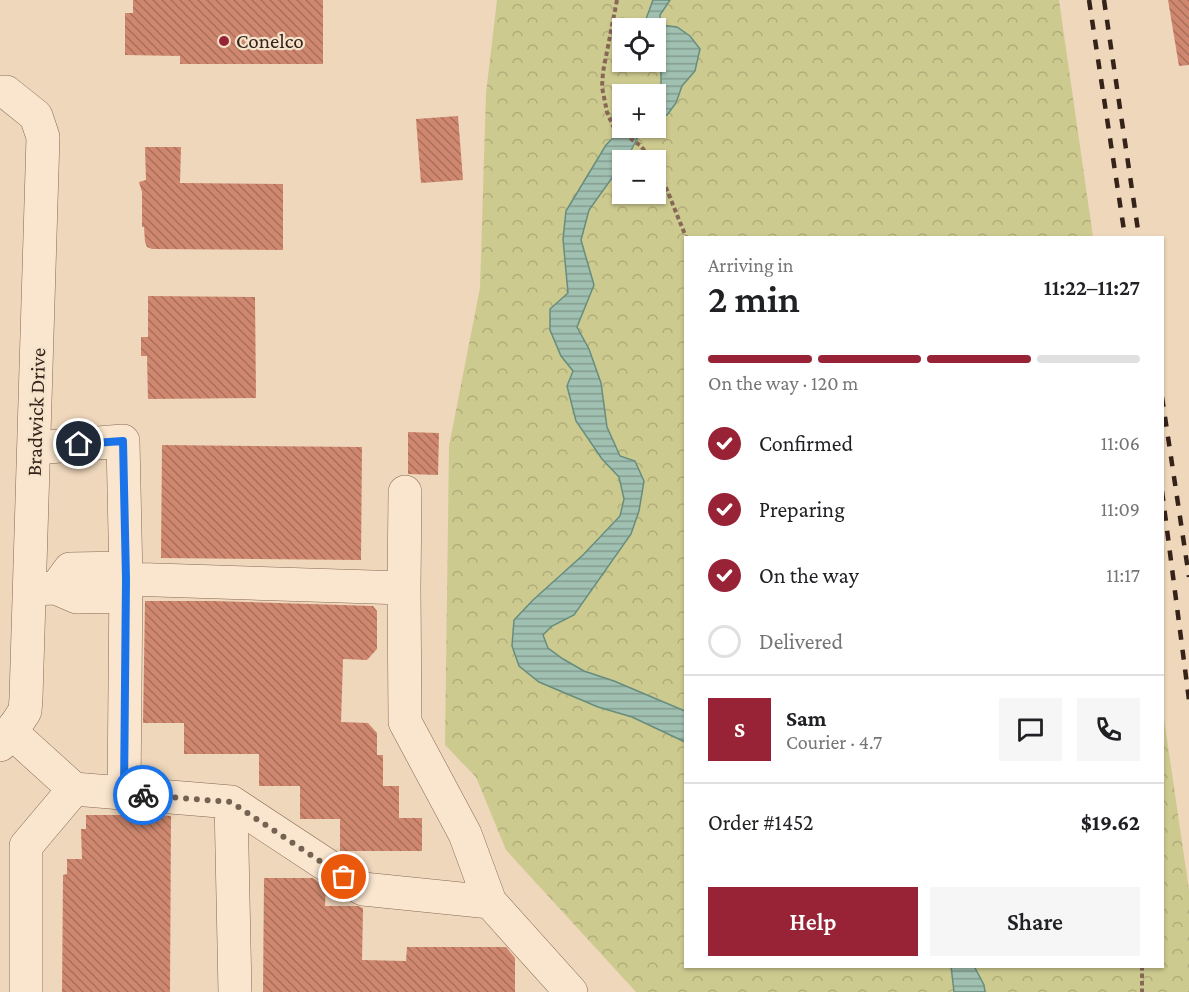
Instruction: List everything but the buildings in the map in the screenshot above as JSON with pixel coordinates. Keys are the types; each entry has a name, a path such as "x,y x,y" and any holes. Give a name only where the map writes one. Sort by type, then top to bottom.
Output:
{"street":[{"name":"Bradwick Drive","path":"0,92 6,93 36,116 44,137 34,448 43,588 25,711 6,739"},
{"path":"34,448 123,441 126,581 124,793"},
{"path":"405,492 405,722 465,834 490,903 571,992"},
{"path":"43,588 78,597 126,581 404,588"},
{"path":"6,739 74,789 231,802 363,889 490,903"},
{"path":"26,992 13,846 74,789"},
{"path":"231,802 235,992"}],"path":[{"path":"617,0 602,87 607,112 613,126 643,150"},
{"path":"666,188 686,236"},
{"path":"1142,968 1142,992"}],"green space":[{"path":"497,0 1059,0 1093,236 684,236 684,968 1164,968 1164,719 1189,890 1189,992 636,992 506,850 476,777 445,745 449,446 480,288 486,93"}],"shaded area":[{"path":"653,0 670,0 660,18 646,18"},
{"path":"666,26 677,27 690,36 700,49 695,71 682,86 676,103 666,115 666,84 661,84 661,72 666,72"},
{"path":"613,138 637,138 631,150 612,150 612,178 589,210 581,240 594,285 577,327 589,349 601,383 607,427 620,456 635,461 644,481 639,511 631,534 574,615 552,626 543,635 548,648 584,671 684,711 684,742 632,717 598,707 539,682 519,666 512,646 514,620 583,555 620,516 624,499 619,477 602,459 576,421 567,386 573,371 561,356 550,330 550,309 568,293 563,239 566,211 606,145"},
{"path":"951,968 975,968 985,992 954,992"}],"railway":[{"path":"1089,0 1125,236"},
{"path":"1104,0 1139,236"},
{"path":"1164,410 1189,577"},
{"path":"1164,506 1189,700"}],"way so far":[{"path":"143,795 231,802 344,877"}],"place":[{"name":"Conelco","path":"224,41"}],"route":[{"path":"79,444 123,441 126,579 124,793 143,795"}]}
